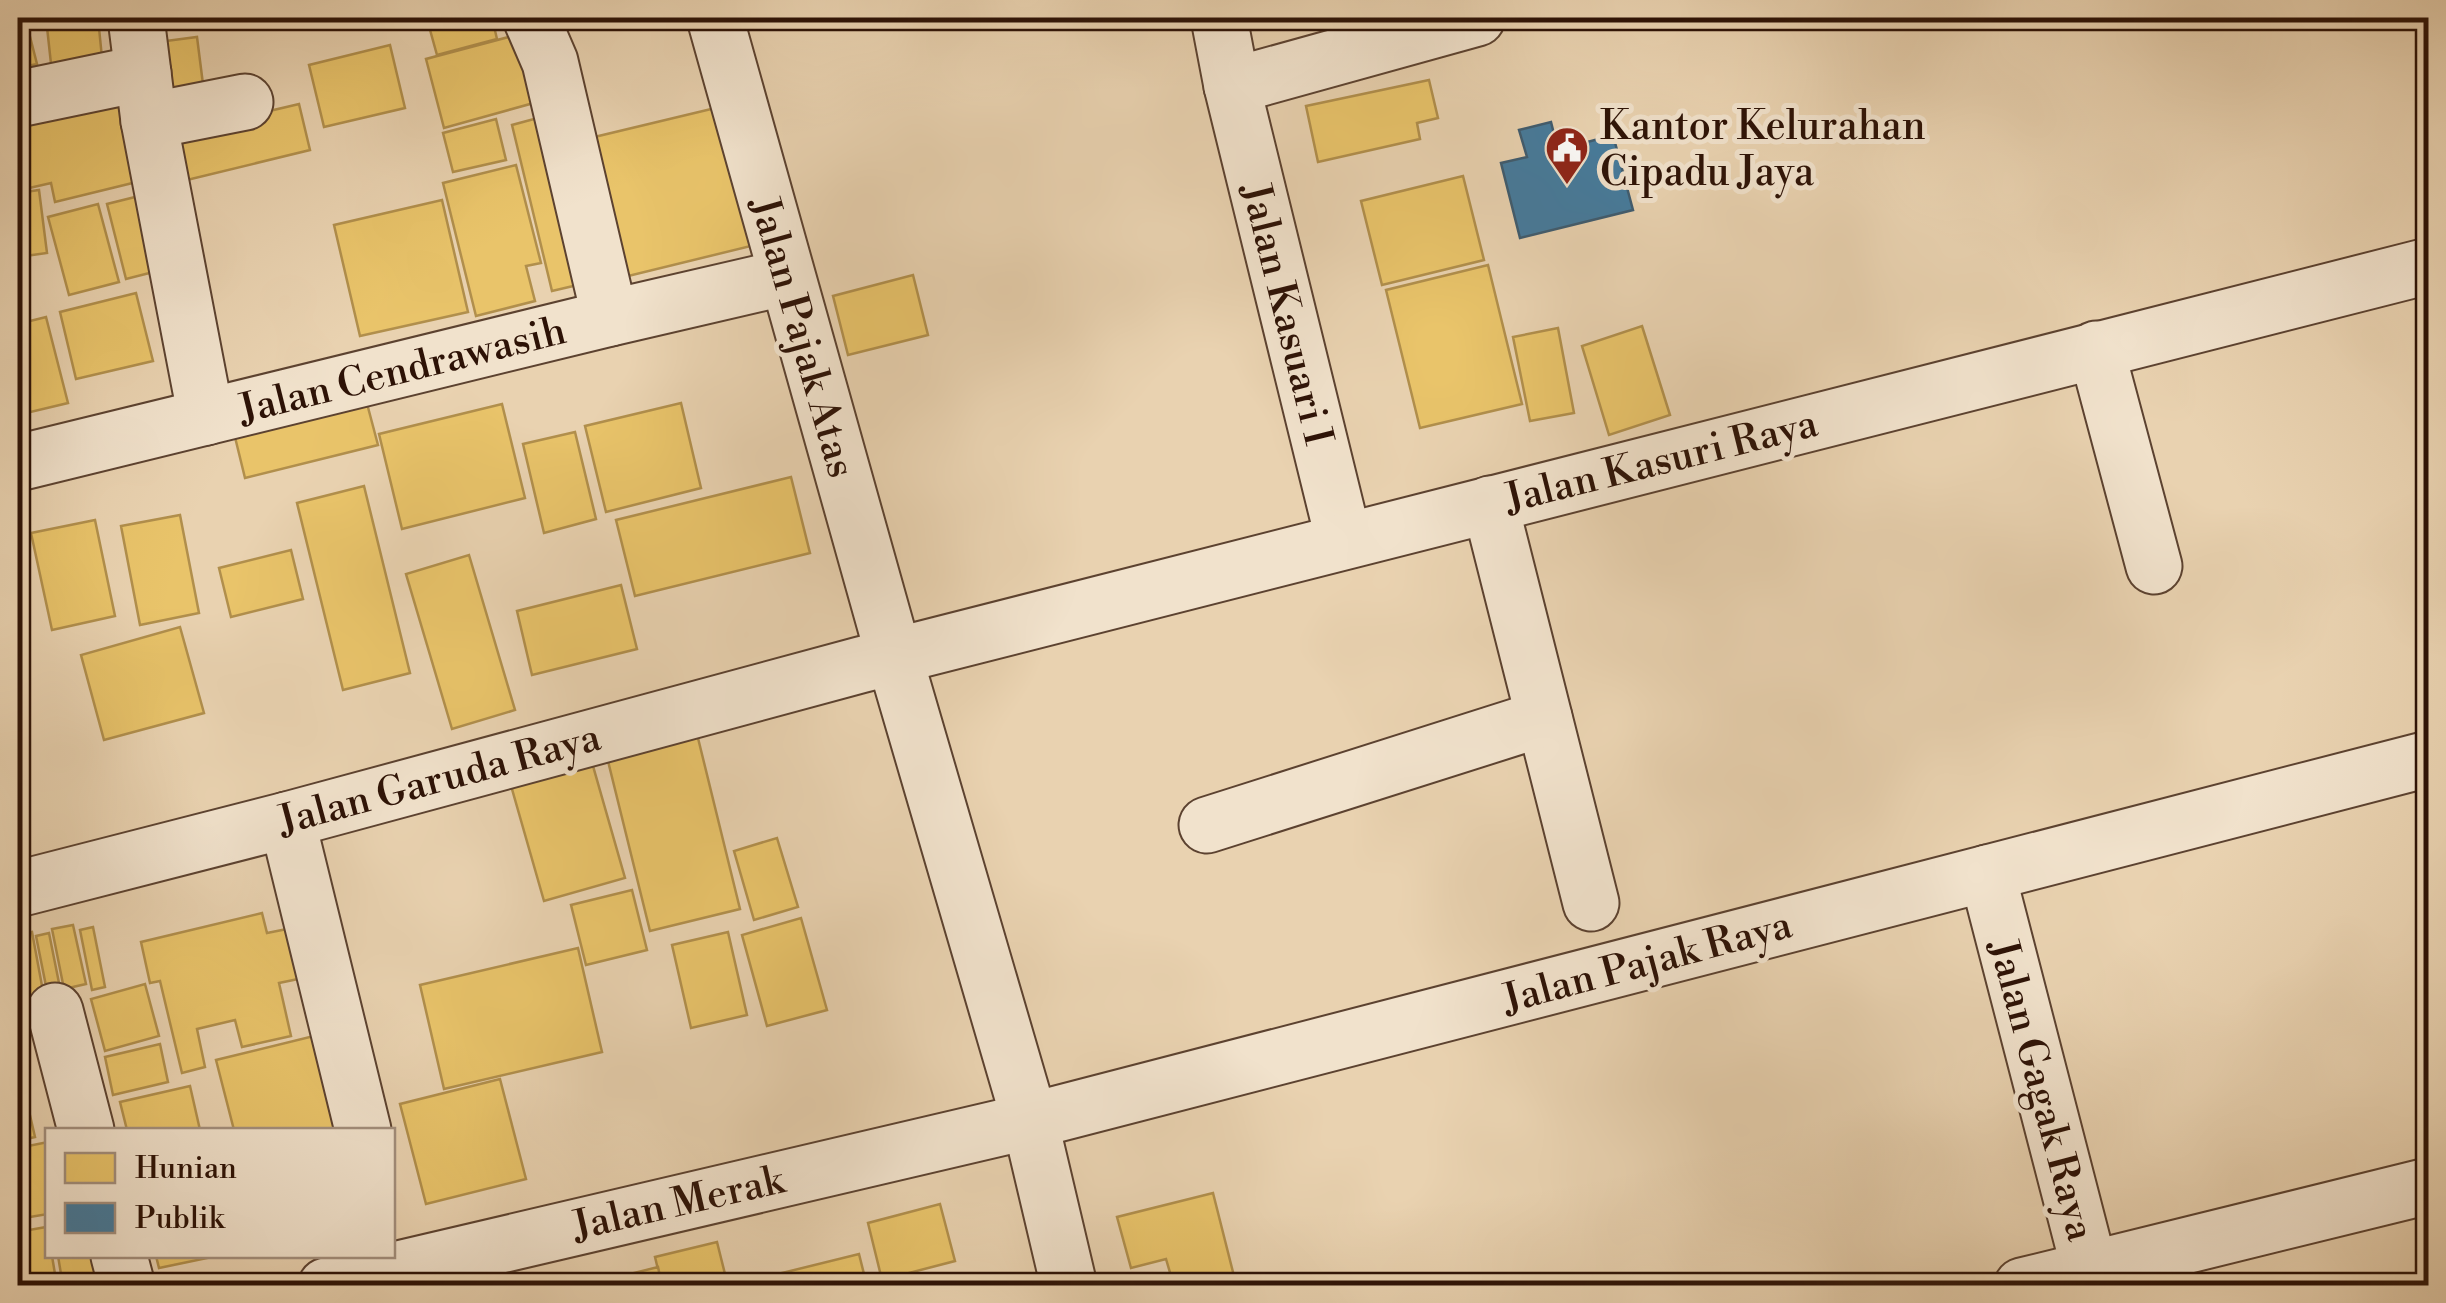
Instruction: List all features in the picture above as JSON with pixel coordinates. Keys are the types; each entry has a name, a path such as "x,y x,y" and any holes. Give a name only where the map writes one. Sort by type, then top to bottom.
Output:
{"street":[{"path":"136,18 146,97 206,417"},
{"path":"531,18 550,62 610,318"},
{"name":"Jalan Pajak Atas","path":"715,18 787,278 877,661 1030,1121"},
{"name":"Jalan Kasuari I","path":"1219,18 1232,86 1344,541"},
{"path":"1232,86 1477,18"},
{"path":"18,100 146,97 245,102"},
{"name":"Jalan Kasuri Raya","path":"877,661 2428,266"},
{"name":"Jalan Cendrawasih","path":"18,462 787,278"},
{"path":"2096,349 2154,566"},
{"path":"1490,504 1591,903"},
{"name":"Jalan Garuda Raya","path":"18,889 877,661"},
{"path":"1207,825 1544,718"},
{"name":"Jalan Pajak Raya","path":"1030,1121 1990,884 2428,759"},
{"path":"287,820 363,1128"},
{"name":"Jalan Gagak Raya","path":"1990,884 2092,1277"},
{"path":"54,1011 85,1128"},
{"path":"1030,1121 1069,1286"},
{"name":"Jalan Merak","path":"326,1286 1030,1121"},
{"path":"2022,1286 2092,1277 2428,1186"},
{"path":"120,1258 127,1286"}],"building: Hunian":[{"path":"46,18 98,18 103,68 52,73"},
{"path":"492,18 497,39 437,55 427,19"},
{"path":"549,18 615,18 553,33"},
{"path":"26,21 37,64 18,68 18,23"},
{"path":"531,31 548,99 444,128 426,59"},
{"path":"197,37 205,100 167,105 158,42"},
{"path":"390,45 405,108 324,127 309,65"},
{"path":"1429,80 1438,118 1417,123 1420,139 1318,162 1306,106"},
{"path":"134,82 157,177 55,202 51,183 25,189 18,158 18,109"},
{"path":"299,104 310,150 187,180 176,133"},
{"path":"732,104 767,242 616,279 582,140"},
{"path":"545,116 586,283 552,291 512,125"},
{"path":"496,119 506,160 453,172 443,133"},
{"path":"516,165 541,263 526,266 535,301 476,316 443,183"},
{"path":"1463,176 1484,260 1382,285 1361,201"},
{"path":"39,190 47,253 18,257 18,193"},
{"path":"151,193 169,268 126,279 107,204"},
{"path":"442,200 468,312 360,336 334,225"},
{"path":"98,204 119,282 69,295 48,217"},
{"path":"1488,265 1522,404 1420,428 1386,290"},
{"path":"913,275 928,335 848,355 833,296"},
{"path":"136,293 153,361 76,379 60,312"},
{"path":"46,317 68,403 18,415 18,324"},
{"path":"1642,326 1670,415 1609,435 1582,346"},
{"path":"1558,328 1574,413 1530,421 1513,337"},
{"path":"365,396 378,445 245,478 233,429"},
{"path":"681,403 701,488 606,512 585,426"},
{"path":"502,404 525,498 402,529 379,434"},
{"path":"575,432 596,519 544,533 523,444"},
{"path":"791,477 810,553 635,596 616,520"},
{"path":"364,486 410,673 343,690 297,503"},
{"path":"180,515 199,613 140,625 121,526"},
{"path":"95,520 115,616 52,630 31,533"},
{"path":"291,550 303,599 231,617 219,568"},
{"path":"469,555 515,710 452,729 406,574"},
{"path":"621,585 637,649 532,675 517,611"},
{"path":"180,627 204,713 104,740 81,655"},
{"path":"697,734 740,909 650,931 607,757"},
{"path":"591,759 625,878 544,901 510,782"},
{"path":"777,838 798,907 754,920 734,851"},
{"path":"632,890 647,950 586,965 571,905"},
{"path":"262,913 267,933 292,928 303,978 279,983 291,1036 242,1047 235,1020 197,1029 205,1067 182,1073 160,981 150,983 141,942"},
{"path":"801,918 827,1010 767,1026 742,935"},
{"path":"73,925 86,984 64,989 52,929"},
{"path":"93,927 105,987 92,990 80,930"},
{"path":"32,932 45,1002 18,1007 18,934"},
{"path":"728,932 747,1015 691,1028 672,945"},
{"path":"49,933 61,993 48,996 36,936"},
{"path":"578,948 602,1052 444,1089 420,985"},
{"path":"145,984 159,1036 105,1051 91,999"},
{"path":"322,1034 345,1128 233,1128 216,1060"},
{"path":"160,1044 168,1082 113,1095 105,1057"},
{"path":"500,1079 526,1179 426,1204 400,1104"},
{"path":"190,1086 200,1128 126,1128 120,1102"},
{"path":"26,1098 35,1137 18,1141 18,1100"},
{"path":"45,1143 45,1214 18,1219 18,1148"},
{"path":"1213,1193 1236,1284 1174,1286 1166,1259 1131,1268 1117,1217"},
{"path":"940,1204 955,1261 882,1280 868,1223"},
{"path":"45,1227 45,1258 52,1258 57,1286 18,1286 18,1232"},
{"path":"717,1242 728,1286 662,1286 655,1257"},
{"path":"859,1254 867,1286 781,1286 778,1274"},
{"path":"58,1258 93,1258 99,1286 63,1286"},
{"path":"156,1258 207,1258 159,1268"},
{"path":"658,1267 662,1286 603,1286 602,1281"},
{"path":"951,1275 953,1286 910,1286"}],"building: Publik":[{"name":"Kantor Kelurahan Cipadu Jaya","path":"1551,122 1558,150 1613,135 1633,210 1520,238 1501,163 1527,157 1519,130"}],"place":[{"name":"Kantor Kelurahan Cipadu Jaya","path":"1567,186"}]}
